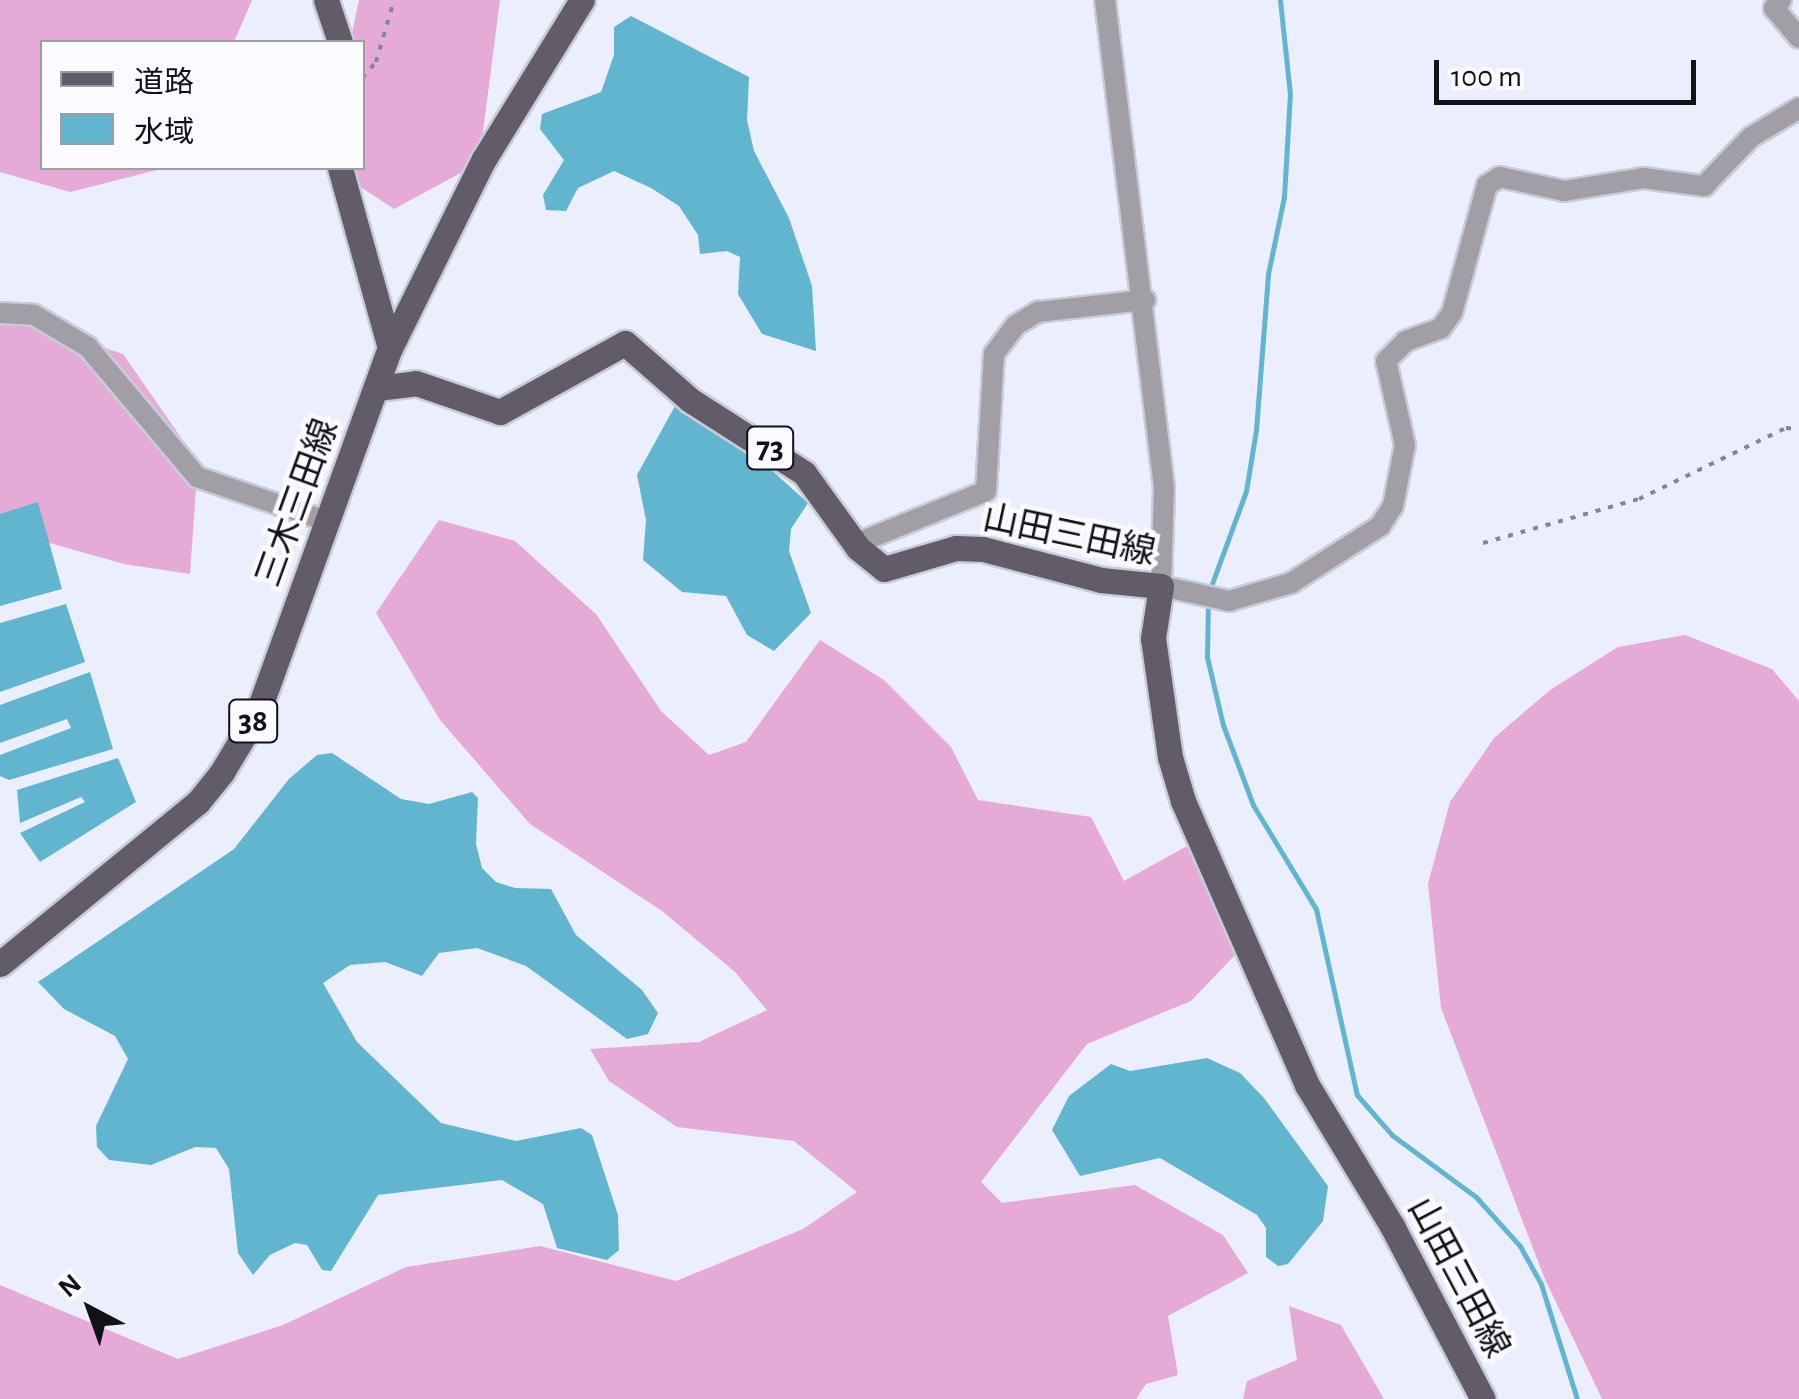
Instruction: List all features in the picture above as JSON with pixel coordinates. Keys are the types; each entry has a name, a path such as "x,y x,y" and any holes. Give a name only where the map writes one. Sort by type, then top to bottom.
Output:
{"main road":[{"path":"326,0 339,40"},
{"name":"三木三田線","path":"0,964 198,802 222,772 258,712 390,348 484,159 582,0"},
{"path":"341,170 390,348"},
{"name":"山田三田線","path":"376,388 416,383 500,412 625,343 690,400 804,472 856,544 884,569 956,548 983,548 1100,580 1162,586 1153,638 1170,756 1183,800 1306,1085 1392,1226 1483,1399"}],"street":[{"path":"1105,0 1145,300 1164,489 1162,586 1249,599 1290,583 1380,526 1393,506 1405,445 1386,361 1406,341 1442,328 1452,312 1487,186 1500,177 1564,191 1643,178 1704,186 1750,138 1799,108"},
{"path":"1781,0 1774,8 1799,38"},
{"path":"856,544 986,491 994,354 1016,324 1038,312 1145,300"},
{"path":"0,313 34,315 88,347 197,476 329,522"}],"path":[{"path":"365,75 376,62 394,0"},
{"path":"1483,543 1638,500 1786,428 1799,429"}],"shaded area":[{"path":"0,0 252,0 235,40 40,40 40,170 157,170 70,192 0,172"},
{"path":"359,0 500,0 479,163 394,209 350,180 345,170 365,170 365,40 350,40"},
{"path":"0,314 123,354 198,462 190,574 124,564 0,529"},
{"path":"439,520 515,541 596,614 661,711 709,755 746,742 820,640 884,680 951,747 978,800 1091,817 1124,881 1187,846 1235,955 1191,1001 1087,1044 981,1182 1002,1203 1135,1185 1223,1235 1248,1273 1168,1316 1178,1375 1146,1384 1136,1399 0,1399 0,1285 178,1359 283,1325 406,1267 540,1246 676,1281 803,1229 857,1192 794,1141 677,1127 609,1081 590,1049 699,1042 767,1010 735,972 662,911 530,824 440,720 376,613"},
{"path":"1685,635 1772,669 1799,701 1799,1399 1602,1399 1544,1277 1441,1008 1428,884 1450,802 1494,738 1550,690 1618,647"},
{"path":"1289,1306 1341,1325 1384,1399 1243,1399 1247,1381 1297,1360"}],"water":[{"path":"631,16 749,77 747,120 754,151 789,218 812,286 816,351 762,334 738,294 740,257 727,251 700,254 698,235 679,206 651,188 614,171 578,188 566,211 546,210 543,195 564,160 540,129 542,114 601,92 614,55 614,27"},
{"path":"675,406 746,447 808,503 791,529 789,551 811,613 774,651 747,635 726,596 682,592 643,560 646,520 637,475"},
{"path":"38,502 62,589 0,606 0,514"},
{"path":"66,604 85,662 0,692 0,623"},
{"path":"90,672 113,749 9,780 0,776 0,755 71,728 67,719 0,743 0,705"},
{"path":"332,753 401,799 429,804 472,792 478,798 476,844 482,868 496,882 515,888 551,889 576,935 642,990 658,1013 648,1034 627,1039 526,966 477,948 439,953 422,976 385,962 350,965 323,983 357,1042 441,1123 516,1141 581,1128 592,1135 618,1215 619,1250 607,1260 557,1248 543,1204 502,1180 378,1195 331,1271 322,1270 307,1245 295,1243 270,1255 253,1275 238,1253 229,1169 216,1148 195,1147 151,1165 109,1160 97,1147 96,1126 128,1059 115,1036 64,1009 38,982 234,849 289,779 317,755"},
{"path":"118,758 136,802 40,862 20,833 85,802 81,797 20,823 17,790"},
{"path":"1207,1058 1240,1073 1264,1098 1328,1186 1323,1221 1288,1264 1278,1266 1266,1257 1266,1228 1257,1215 1160,1158 1080,1176 1052,1130 1069,1096 1111,1064 1130,1071"}],"waterway":[{"path":"1210,589 1246,491 1256,430 1268,274 1284,197 1290,94 1280,0"},
{"path":"1208,600 1207,657 1223,725 1253,805 1316,909 1357,1095 1392,1135 1476,1197 1520,1246 1541,1284 1577,1399"}]}
